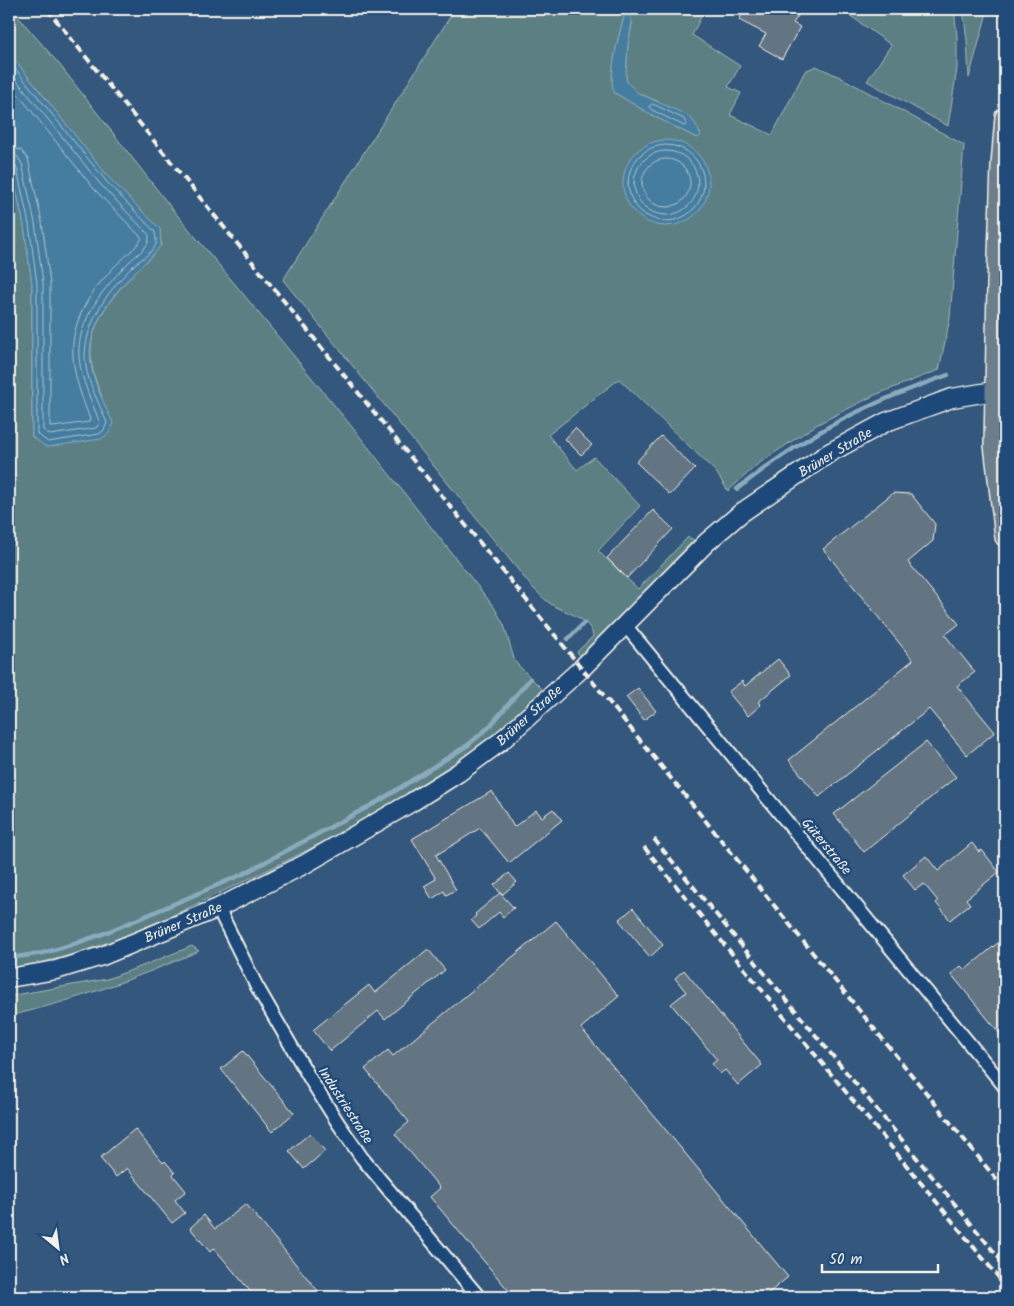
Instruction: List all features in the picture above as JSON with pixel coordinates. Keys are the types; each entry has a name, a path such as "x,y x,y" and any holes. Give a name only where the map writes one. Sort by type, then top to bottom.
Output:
{"main road":[{"path":"1005,117 1001,165 1000,390 994,445 1005,537"},
{"name":"Brüner Straße","path":"9,978 56,970 102,956 218,908 305,864 458,774 500,742 582,668 707,542 742,513 829,453 864,433 909,413 952,398 1000,390"}],"street":[{"name":"Güterstraße","path":"625,625 1005,1087"},
{"name":"Industriestraße","path":"218,908 256,985 338,1123 362,1158 479,1297"}],"green space":[{"path":"9,9 14,12 59,64 173,210 357,433 494,607 504,625 515,662 542,689 508,724 467,757 382,811 322,843 151,925 66,956 9,968 9,398 11,292 9,275 9,157 24,225 32,284 32,437 102,397 91,361 91,343 94,331 112,298 161,245 160,229 109,178 9,55"},
{"path":"455,9 627,9 621,26 613,65 612,77 615,93 650,114 697,138 701,135 657,101 638,93 627,82 628,44 632,24 631,15 635,9 705,9 692,35 740,66 728,87 741,93 730,115 772,135 805,71 816,66 842,78 964,145 950,318 939,370 875,395 816,425 758,464 728,491 716,472 619,379 548,435 577,470 594,457 640,506 598,551 638,589 688,537 694,540 581,657 577,652 593,636 586,623 548,602 531,586 283,280"},
{"path":"841,9 954,9 957,36 957,69 948,126 867,81 891,45"},
{"path":"963,9 988,9 969,78 967,41"},
{"path":"192,946 199,951 81,996 9,1016 9,996 107,979"}],"water":[{"path":"627,9 635,9 631,15 632,24 628,44 627,82 638,93 687,115 694,122 701,135 697,138 650,114 615,93 612,77 613,65 621,26"},
{"path":"9,55 109,178 160,229 161,245 112,298 99,319 91,342 92,372 113,423 109,433 101,439 47,447 32,437 32,284 24,225 9,157"},
{"path":"666,140 682,143 690,147 702,159 706,167 709,183 706,199 702,207 690,219 682,223 666,226 650,223 642,219 630,207 626,199 623,183 626,167 630,159 642,147 650,143"}],"building":[{"path":"745,9 803,9 793,23 800,27 782,59 759,46 766,34 739,20"},
{"path":"575,428 592,445 581,455 565,439"},
{"path":"661,436 695,469 670,495 636,462"},
{"path":"893,493 911,494 935,524 933,541 908,562 959,624 945,635 975,672 957,686 995,732 967,755 929,709 819,797 789,760 913,660 823,549"},
{"path":"653,510 673,529 627,578 607,558"},
{"path":"778,659 791,675 758,702 761,705 748,716 728,692 742,681 745,686"},
{"path":"638,688 656,711 644,720 626,697"},
{"path":"926,742 956,777 864,852 834,814"},
{"path":"492,791 514,827 536,810 542,817 553,809 562,820 509,863 480,828 436,855 456,890 446,895 444,891 432,899 424,886 436,879 412,839"},
{"path":"972,843 979,852 982,850 999,872 966,899 970,904 950,920 924,884 915,890 903,875 926,856 938,871"},
{"path":"509,873 517,882 502,895 494,885"},
{"path":"500,893 514,908 503,917 499,912 479,929 471,920 476,916 475,914"},
{"path":"633,908 663,945 650,957 619,920"},
{"path":"556,921 619,996 581,1028 788,1277 764,1297 514,1297 430,1197 440,1188 395,1134 409,1122 365,1069 388,1050 393,1056"},
{"path":"1005,937 1005,1040 951,974 961,966 965,970"},
{"path":"428,949 445,970 385,1019 378,1011 330,1051 313,1030 369,985 375,993"},
{"path":"684,970 762,1065 738,1085 725,1070 720,1074 712,1064 717,1060 671,1004 686,992 675,978"},
{"path":"243,1051 294,1113 272,1132 221,1069"},
{"path":"135,1129 163,1163 165,1161 175,1173 173,1175 186,1191 175,1200 185,1213 172,1223 127,1168 116,1177 100,1158"},
{"path":"310,1133 325,1151 304,1169 289,1151"},
{"path":"246,1204 323,1297 255,1297 214,1248 210,1252 190,1228 204,1215 215,1229"}],"waterway":[{"path":"737,489 791,450 834,424 885,399 948,375"},
{"path":"568,639 584,623"},
{"path":"9,958 43,953 100,935 243,874 379,801 468,745 489,727 530,679"}],"railway":[{"path":"47,9 1005,1190"},
{"path":"654,839 1005,1265"},
{"path":"644,847 1005,1285"}]}
